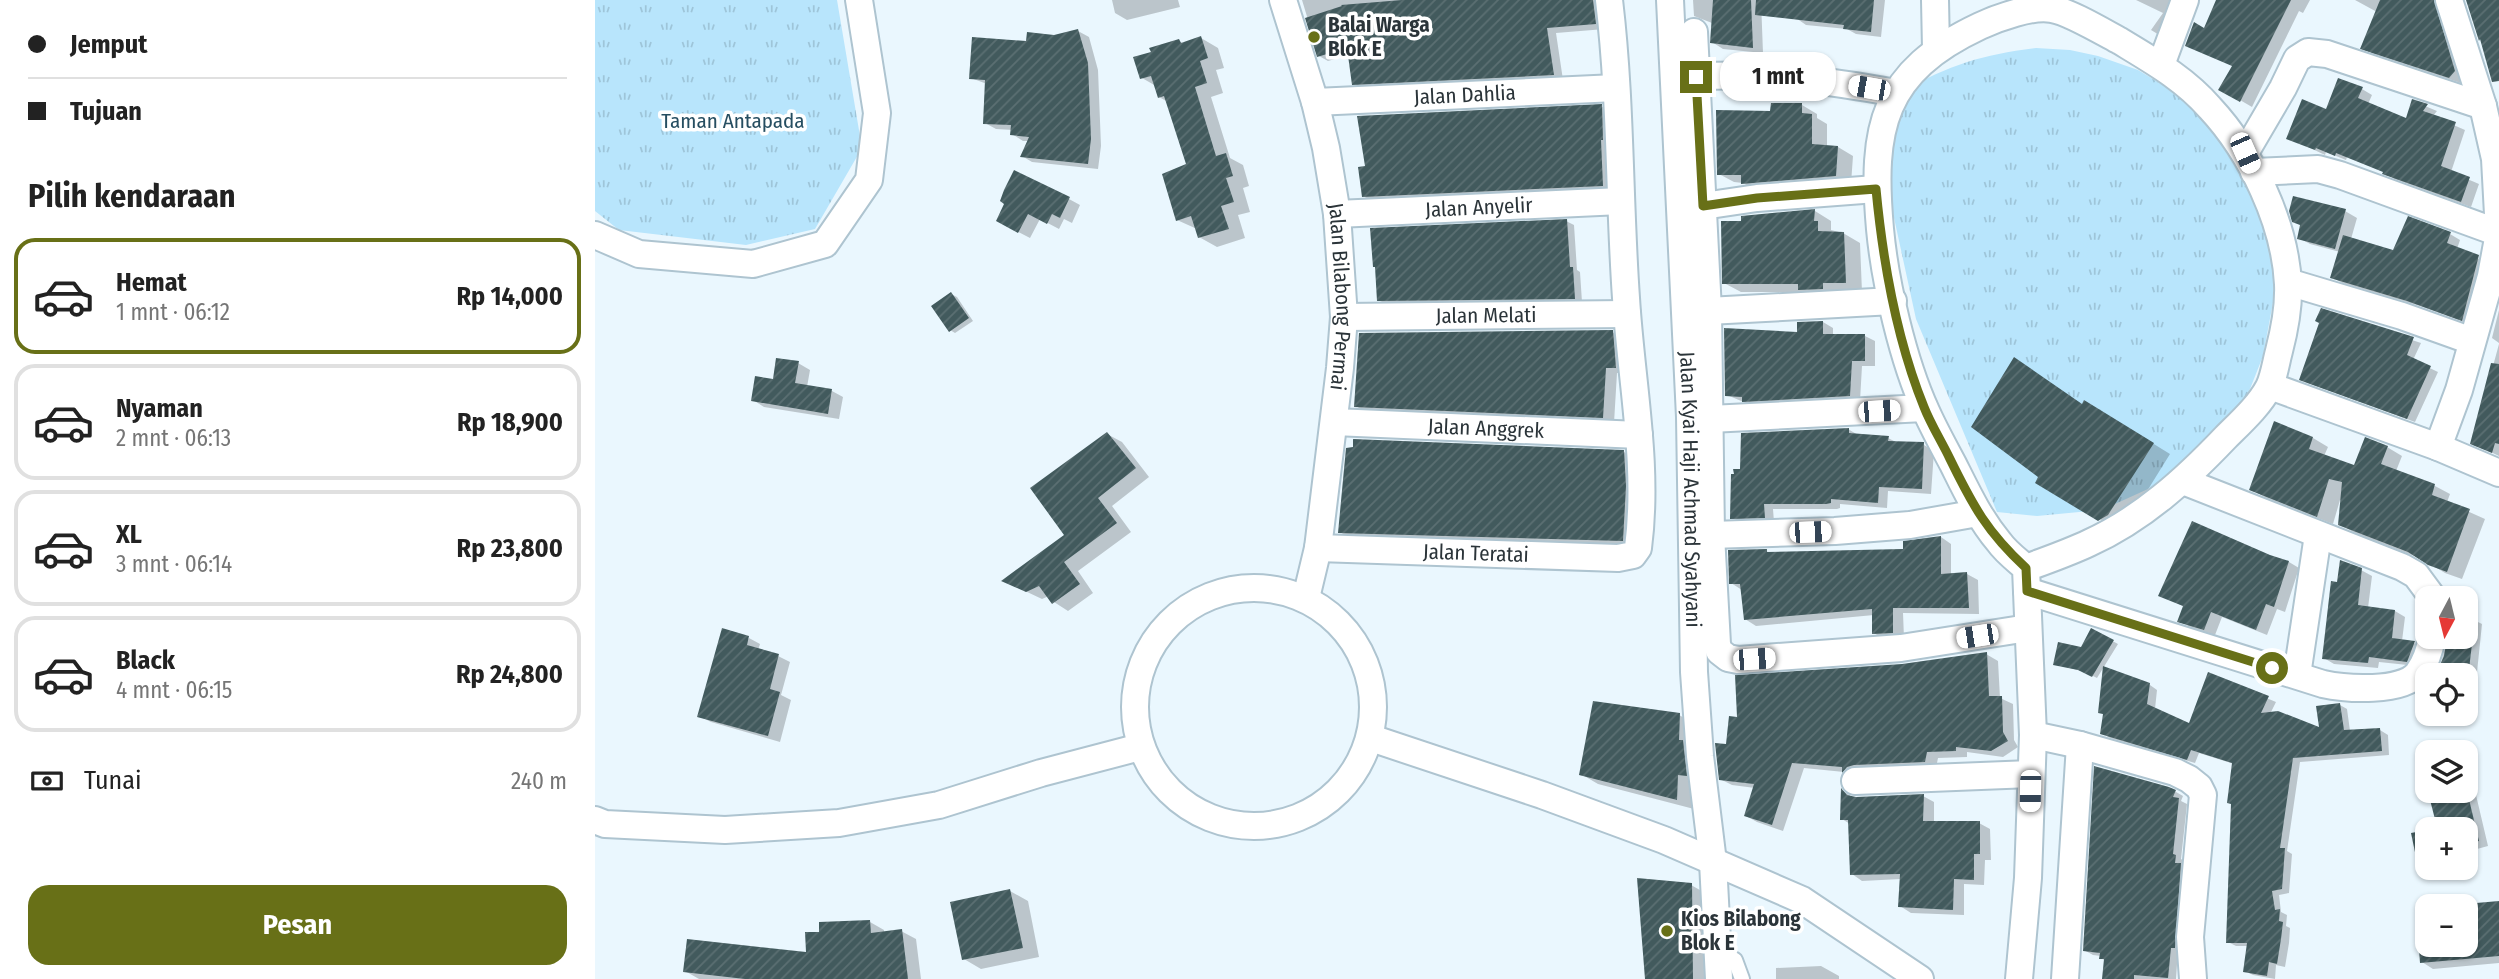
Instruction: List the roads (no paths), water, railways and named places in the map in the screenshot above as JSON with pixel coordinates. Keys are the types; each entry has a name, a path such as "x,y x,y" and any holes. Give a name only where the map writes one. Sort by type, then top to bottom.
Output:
{"street":[{"path":"595,236 639,254 753,264 825,244 869,180 877,113 859,0"},
{"name":"Jalan Bilabong Permai","path":"1283,0 1315,102 1326,148 1337,214 1344,317 1318,548 1306,598"},
{"path":"1609,0 1627,314 1639,435"},
{"name":"Jalan Kyai Haji Achmad Syahyani","path":"1670,0 1690,417 1694,672 1700,756 1713,862 1719,979"},
{"path":"1935,0 1935,49"},
{"path":"2161,65 2185,0"},
{"path":"2438,447 2459,390 2491,276 2499,233 2495,159 2483,106 2449,0"},
{"path":"2019,979 2028,878 2032,735 2026,580 1978,513 1924,408 1893,301 1881,241 1876,189 1881,125 1896,93 1910,72 1935,49 1989,22 2013,13 2053,4 2161,65 2211,108 2249,162 2267,200 2280,240 2288,282 2287,318 2270,386 2243,420 2183,481 2125,523 2026,580"},
{"path":"1694,32 1708,311 1711,535 1719,651 1728,658 1738,660 1901,648 2028,628"},
{"path":"2249,162 2297,59 2308,52 2327,54 2483,106"},
{"path":"1696,77 1760,76 1842,83 1896,93"},
{"name":"Jalan Dahlia","path":"1315,102 1616,88"},
{"path":"2249,162 2318,169 2340,175 2499,233"},
{"path":"1703,206 1757,198 1876,189"},
{"name":"Jalan Anyelir","path":"1337,214 1621,201"},
{"path":"2288,282 2402,316 2472,341"},
{"path":"1708,311 1893,301"},
{"name":"Jalan Melati","path":"1344,317 1627,314"},
{"path":"2270,386 2438,447 2499,473"},
{"path":"1710,419 1924,408"},
{"name":"Jalan Anggrek","path":"1334,422 1639,435"},
{"name":"Jalan Teratai","path":"1318,548 1618,558 1633,555 1639,548 1640,539 1639,435"},
{"path":"2183,481 2409,571 2425,586"},
{"path":"1711,535 1885,527 1978,513"},
{"path":"2297,675 2318,535"},
{"path":"2026,580 2323,684 2348,689 2397,684 2417,675 2429,649"},
{"path":"1260,586 1306,598 1340,622 1364,656 1375,697 1371,738 1352,777 1321,807 1281,824 1237,826 1196,812 1162,784 1140,747 1133,700 1145,654 1173,617 1214,593 1260,586"},
{"path":"2032,735 2080,745 2175,772 2199,787 2203,795 2190,937 2193,979"},
{"path":"1371,738 1664,839 1802,900 1920,979"},
{"path":"2064,979 2080,745"},
{"path":"598,824 725,830 839,822 939,805 1041,773 1140,747"},
{"path":"1855,782 2031,774"}],"lane":[{"path":"1718,950 1735,960 1742,979"}],"place":[{"name":"Balai Warga Blok E","path":"1314,37"},
{"name":"Kios Bilabong Blok E","path":"1667,931"}],"park label":[{"name":"Taman Antapada","path":"733,121"}]}
